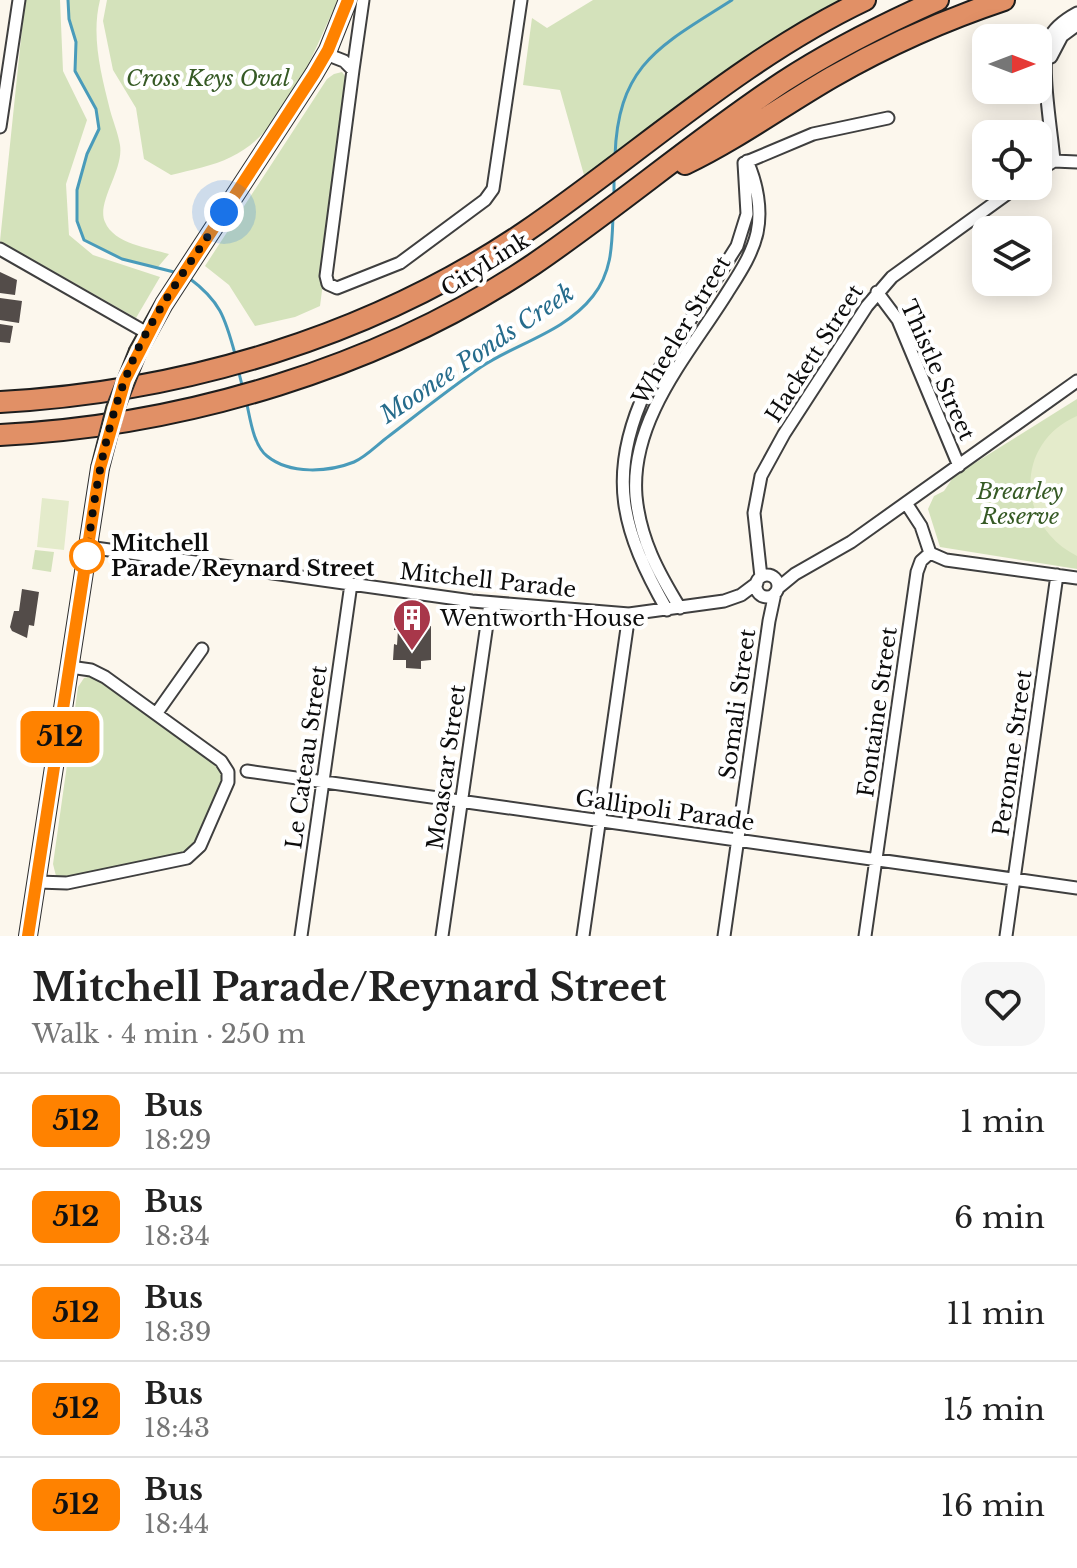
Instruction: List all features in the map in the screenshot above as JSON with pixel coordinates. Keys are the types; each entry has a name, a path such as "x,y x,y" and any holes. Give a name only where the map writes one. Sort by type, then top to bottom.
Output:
{"highway":[{"name":"CityLink","path":"0,402 96,393 219,368 316,337 420,293 499,248 582,192 755,64 865,0"},
{"name":"CityLink","path":"0,435 95,428 166,415 328,368 437,322 532,265 783,82 875,29 938,0"},
{"path":"642,185 728,144 832,77 876,53 930,28 1004,0"}],"street":[{"path":"0,121 19,0"},
{"path":"26,934 38,882 100,468 115,409 147,333 296,104 326,54 348,0"},
{"path":"363,0 326,276 328,284 337,288 404,260 485,200 491,192 495,184 521,0"},
{"path":"1052,34 1059,25 1077,13"},
{"path":"1052,51 1077,25"},
{"path":"326,54 344,61 353,70"},
{"path":"1049,104 1054,161 1077,162"},
{"path":"746,162 813,134 888,118"},
{"name":"Wheeler Street","path":"680,608 646,545 636,496 637,464 655,408 753,249 759,211 746,162"},
{"name":"Wheeler Street","path":"667,610 638,556 630,534 622,484 625,448 635,413 646,390 731,258 742,233 747,205 746,162"},
{"name":"Hackett Street","path":"767,586 756,542 754,513 758,487 766,465 877,292 892,277 999,200"},
{"path":"0,249 147,333"},
{"name":"Thistle Street","path":"877,292 898,320 959,466"},
{"name":"Mitchell Parade","path":"88,547 490,603 629,614 724,601 795,574 832,554 1077,381"},
{"path":"906,503 921,526 930,553 946,560 1077,578"},
{"name":"Fontaine Street","path":"865,936 917,572 921,561 930,553"},
{"name":"Peronne Street","path":"1006,936 1057,575"},
{"name":"Le Cateau Street","path":"301,936 351,584"},
{"name":"Somali Street","path":"724,936 769,621 767,586"},
{"name":"Moascar Street","path":"442,936 490,603"},
{"path":"583,936 629,614"},
{"path":"156,714 202,649"},
{"path":"38,882 67,883 181,860 192,855 200,846 227,787 228,772 221,761 105,677 91,670 70,667"},
{"name":"Gallipoli Parade","path":"247,771 1077,888"}],"green space":[{"path":"25,0 60,0 63,71 87,120 66,184 69,235 93,255 160,277 136,318 0,241"},
{"path":"68,0 100,0 96,27 98,55 120,145 118,165 104,205 105,222 124,240 169,254 158,267 122,259 84,240 77,221 77,190 87,154 99,129 96,109 75,71 76,42 69,19"},
{"name":"Cross Keys Oval","path":"107,0 338,0 296,88 267,129 231,157 171,175 144,159 136,108 113,70 103,21"},
{"path":"593,0 847,0 811,18 584,175 560,90 523,85 532,18 547,28"},
{"path":"342,72 349,82 320,306 295,317 255,326 229,285 205,266 327,79"},
{"name":"Brearley Reserve","path":"1077,399 1077,569 940,547 928,509 934,496 944,491 954,476"},
{"path":"1077,416 1077,556 1057,543 1043,525 1034,506 1030,485 1033,465 1042,445 1056,429"},
{"path":"42,498 69,501 64,550 37,547"},
{"path":"35,550 54,552 51,572 32,569"},
{"path":"92,676 219,766 223,781 197,843 183,854 62,878 56,876 53,864 78,687 84,678"}],"building":[{"path":"0,272 17,280 15,295 0,293"},
{"path":"0,298 22,301 19,323 0,320"},
{"path":"0,324 13,326 10,343 0,342"},
{"path":"22,589 39,592 34,626 29,625 27,638 10,627 14,611 19,611"},
{"name":"Wentworth House","path":"395,622 431,626 431,660 421,661 421,669 406,668 406,660 393,660 398,630 394,630"}],"waterway":[{"name":"Moonee Ponds Creek","path":"68,0 69,19 76,42 75,71 96,109 99,129 87,154 77,190 77,221 84,240 122,259 178,273"},
{"name":"Moonee Ponds Creek","path":"615,156 618,124 625,99 648,60 685,30 732,0"},
{"name":"Moonee Ponds Creek","path":"614,176 614,196"},
{"name":"Moonee Ponds Creek","path":"246,400 258,445 276,462 298,469 322,470 358,460 481,367 555,328 582,308 604,277 611,248 613,216"},
{"name":"Moonee Ponds Creek","path":"189,278 215,302 235,354"},
{"name":"Moonee Ponds Creek","path":"238,369 242,385"}],"bus line":[{"name":"512","path":"28,936 100,468 125,380 164,304 314,74 328,50 348,0"}],"place":[{"name":"Mitchell Parade/Reynard Street","path":"87,556"},
{"name":"Wentworth House","path":"412,652"}],"route":[{"path":"87,556 100,468 125,380 153,322 224,212"}]}
